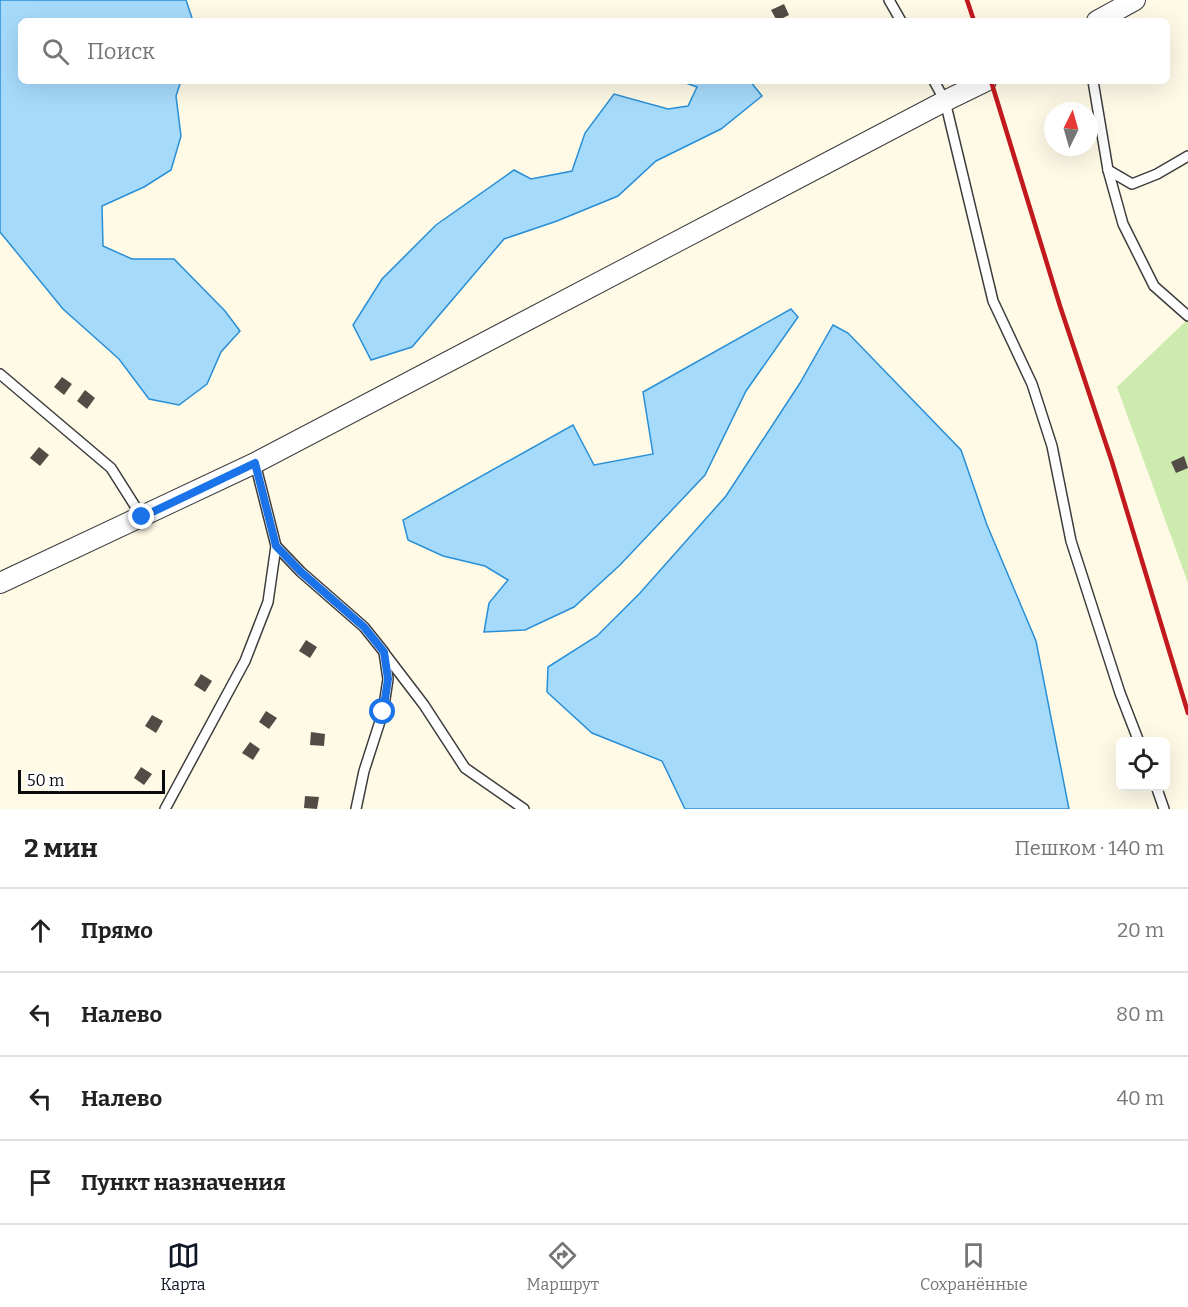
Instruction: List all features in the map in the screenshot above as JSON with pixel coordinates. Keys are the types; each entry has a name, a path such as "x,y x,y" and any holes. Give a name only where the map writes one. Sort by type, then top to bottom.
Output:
{"street":[{"path":"1103,18 1136,0"},
{"path":"0,583 255,463 980,84"}],"lane":[{"path":"889,0 899,18"},
{"path":"936,84 945,101 993,301 1032,384 1052,446 1071,541 1120,693 1137,737"},
{"path":"1094,84 1108,170 1122,224 1154,286 1188,316"},
{"path":"1108,170 1132,184 1157,174 1188,156"},
{"path":"0,374 111,468 142,517"},
{"path":"165,809 245,661 268,602 276,546 255,463"},
{"path":"276,546 301,572 364,627 424,705 465,768 524,809"},
{"path":"356,809 364,771 383,712 388,679 384,652"},
{"path":"1158,791 1164,809"}],"green space":[{"path":"1188,319 1188,583 1117,387"}],"water":[{"path":"0,0 186,0 192,18 18,18 18,84 180,84 176,96 181,136 171,170 144,187 102,206 103,246 132,259 174,259 225,311 240,331 221,352 207,384 179,405 149,399 119,359 63,309 0,232"},
{"path":"688,84 752,84 762,96 721,129 656,161 618,196 557,221 504,239 412,347 371,360 353,325 382,279 436,225 514,170 531,179 572,171 585,133 614,94 668,109 688,106 697,87"},
{"path":"791,309 798,317 746,391 705,475 620,565 574,607 525,630 484,632 489,603 508,580 485,566 443,556 408,540 403,520 573,425 594,465 653,454 643,392"},
{"path":"833,325 848,333 961,450 987,525 1036,641 1069,809 685,809 662,761 592,733 547,692 548,667 597,636 640,593 726,496 800,383"}],"building":[{"path":"784,4 789,15 775,18 771,10"},
{"path":"62,377 72,384 64,395 54,387"},
{"path":"85,390 95,398 87,409 77,401"},
{"path":"39,447 49,455 40,466 30,458"},
{"path":"1184,456 1188,468 1176,473 1171,462"},
{"path":"306,640 317,647 310,658 299,651"},
{"path":"201,674 212,681 205,692 194,685"},
{"path":"266,711 277,718 269,729 259,722"},
{"path":"152,715 163,721 156,733 145,726"},
{"path":"311,732 325,734 324,746 310,745"},
{"path":"250,742 260,749 253,760 242,753"},
{"path":"141,767 152,774 144,785 134,778"},
{"path":"305,796 319,797 317,809 304,808"}],"railway":[{"path":"967,0 973,18"},
{"path":"992,84 1060,306 1112,462 1188,713"}],"route":[{"path":"142,517 255,463 276,546 301,572 364,627 384,652 388,679 383,712"}]}
